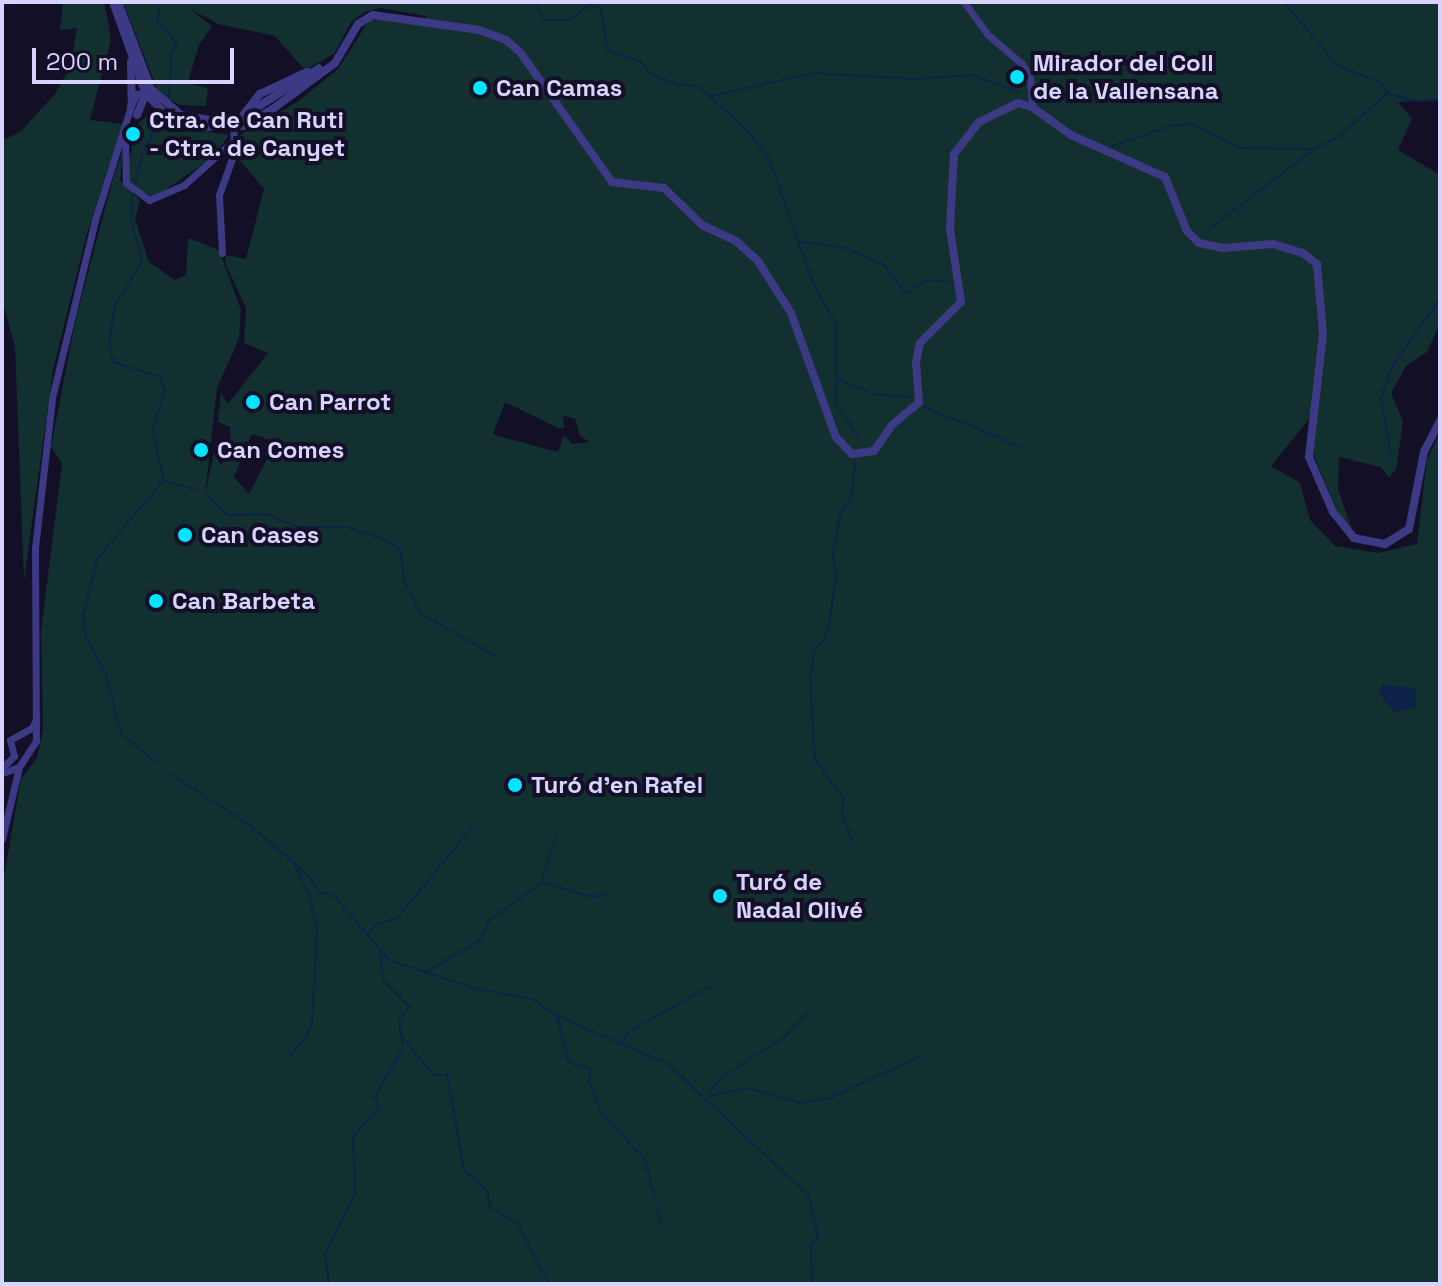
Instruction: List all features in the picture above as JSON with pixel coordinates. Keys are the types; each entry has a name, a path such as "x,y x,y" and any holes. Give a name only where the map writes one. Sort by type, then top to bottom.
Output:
{"street":[{"path":"115,2 146,94 181,118 233,129 255,120 335,63 358,24 382,13 479,30 515,47 612,182 664,188 695,220 736,241 758,261 791,313 836,437 857,455 874,451 892,425 919,402 916,362 920,343 961,302 949,217 954,154 990,114 1018,103 1032,107 1071,135 1165,177 1187,231 1199,243 1223,248 1273,244 1303,253 1317,264 1323,347 1309,457 1333,512 1354,538 1385,544 1409,529 1424,452 1440,421"},
{"path":"964,2 987,34 1022,64 1030,78 1032,107"},
{"path":"233,129 342,50"},
{"path":"133,53 157,102"},
{"path":"2,839 15,774 36,741 35,548 52,398 95,220 125,135 131,106 133,53"},
{"path":"240,118 260,94 322,66"},
{"path":"181,118 240,118 300,89"},
{"path":"131,106 136,95 146,94"},
{"path":"146,94 125,135 124,173 129,189 137,194 149,200 171,194 233,141"},
{"path":"260,94 267,103"},
{"path":"137,115 157,102"},
{"path":"222,253 219,195 235,150 233,129"},
{"path":"15,774 2,771 9,756 10,740 32,728 36,717"},
{"path":"19,734 30,740 29,752"},
{"path":"9,756 29,752"},
{"path":"9,756 15,774"}],"green space":[{"path":"63,2 104,2 111,39 90,120 123,124 86,237 53,370 24,580 15,347 2,299 2,141 21,131 55,94 79,52 73,51 77,28 60,30"},
{"path":"123,2 1440,2 1440,100 1398,102 1412,119 1398,150 1440,175 1440,323 1427,352 1406,366 1391,393 1403,422 1396,469 1389,478 1381,467 1339,457 1338,489 1352,530 1341,520 1314,456 1310,418 1271,466 1300,483 1310,520 1335,546 1378,553 1417,544 1427,460 1440,432 1440,1284 2,1284 2,888 21,779 37,758 43,729 41,630 62,464 51,447 75,322 113,179 123,150 120,180 140,200 135,219 149,262 175,280 186,275 188,238 219,250 241,310 239,338 217,388 205,495 214,453 221,466 231,447 230,427 218,422 221,392 228,404 268,353 244,343 246,308 225,263 227,255 246,259 264,189 237,157 239,136 297,102 338,69 370,19 422,25 427,16 380,8 365,12 351,22 335,53 305,70 275,36 218,24 190,9 212,26 199,45 189,78 190,84 208,88 206,106 180,105 159,94","holes":["505,402 558,428 564,428 563,415 575,419 580,436 590,442 572,444 564,435 558,452 493,434","252,434 276,442 249,494 234,477"]},
{"path":"153,109 187,128 229,135 213,157 155,197 129,187 126,176 137,125"}],"water":[{"path":"1381,684 1415,688 1416,707 1394,712 1380,695"}],"waterway":[{"path":"161,2 157,21 177,43 171,54 169,101"},
{"path":"535,2 543,20 569,20 590,4 601,9 607,50 641,62 651,74 676,84 699,87 748,131 769,159 815,288 836,323 836,405 859,437"},
{"path":"1286,5 1337,65 1383,84 1387,93"},
{"path":"711,96 814,73 914,79 972,75 1019,92"},
{"path":"1113,146 1170,126 1193,124 1240,148 1314,149 1341,135 1387,93 1414,101 1440,100"},
{"path":"135,185 142,154 164,114"},
{"path":"1211,228 1314,149"},
{"path":"133,191 131,219 142,261 115,306 109,342 113,362 160,377 165,390 152,430 164,480 97,559 83,617 86,638 106,674 121,734 157,763"},
{"path":"797,241 845,248 884,265 906,293 928,280 949,282"},
{"path":"1391,457 1381,398 1392,366 1440,299"},
{"path":"836,379 874,394 911,397"},
{"path":"925,407 1020,447"},
{"path":"852,840 842,813 843,798 815,759 810,679 814,650 823,642 829,624 836,577 833,552 840,515 852,495 855,463"},
{"path":"165,481 196,490"},
{"path":"208,496 228,515 267,514 297,527 347,527 383,539 400,549 405,584 421,614 494,655"},
{"path":"167,772 251,826 310,877 318,891 335,897 389,960 473,988 535,1000 553,1014 668,1064 809,1196 818,1237 811,1245 812,1284"},
{"path":"368,936 374,925 397,918 473,826"},
{"path":"426,972 479,941 489,921 541,883 556,835"},
{"path":"288,1058 307,1036 312,1021 317,932 309,895 293,862"},
{"path":"543,883 592,897 612,893"},
{"path":"329,1284 325,1254 355,1193 353,1137 379,1107 375,1096 403,1048 399,1019 410,1007 383,980 380,953"},
{"path":"622,1043 627,1033 710,986"},
{"path":"708,1094 720,1079 784,1037 808,1012"},
{"path":"557,1016 569,1062 591,1069 589,1081 602,1115 645,1159 654,1196"},
{"path":"402,1036 433,1075 447,1075 464,1170 487,1191 489,1206 518,1224 549,1284"},
{"path":"709,1096 748,1088 800,1103 829,1098 920,1057"},
{"path":"656,1207 662,1227"}],"place":[{"name":"Mirador del Coll de la Vallensana","path":"1017,77"},
{"name":"Can Camas","path":"480,88"},
{"name":"Ctra. de Can Ruti - Ctra. de Canyet","path":"133,134"},
{"name":"Can Parrot","path":"253,402"},
{"name":"Can Comes","path":"201,450"},
{"name":"Can Cases","path":"185,535"},
{"name":"Can Barbeta","path":"156,601"},
{"name":"Turó d'en Rafel","path":"515,785"},
{"name":"Turó de Nadal Olivé","path":"720,896"}]}
